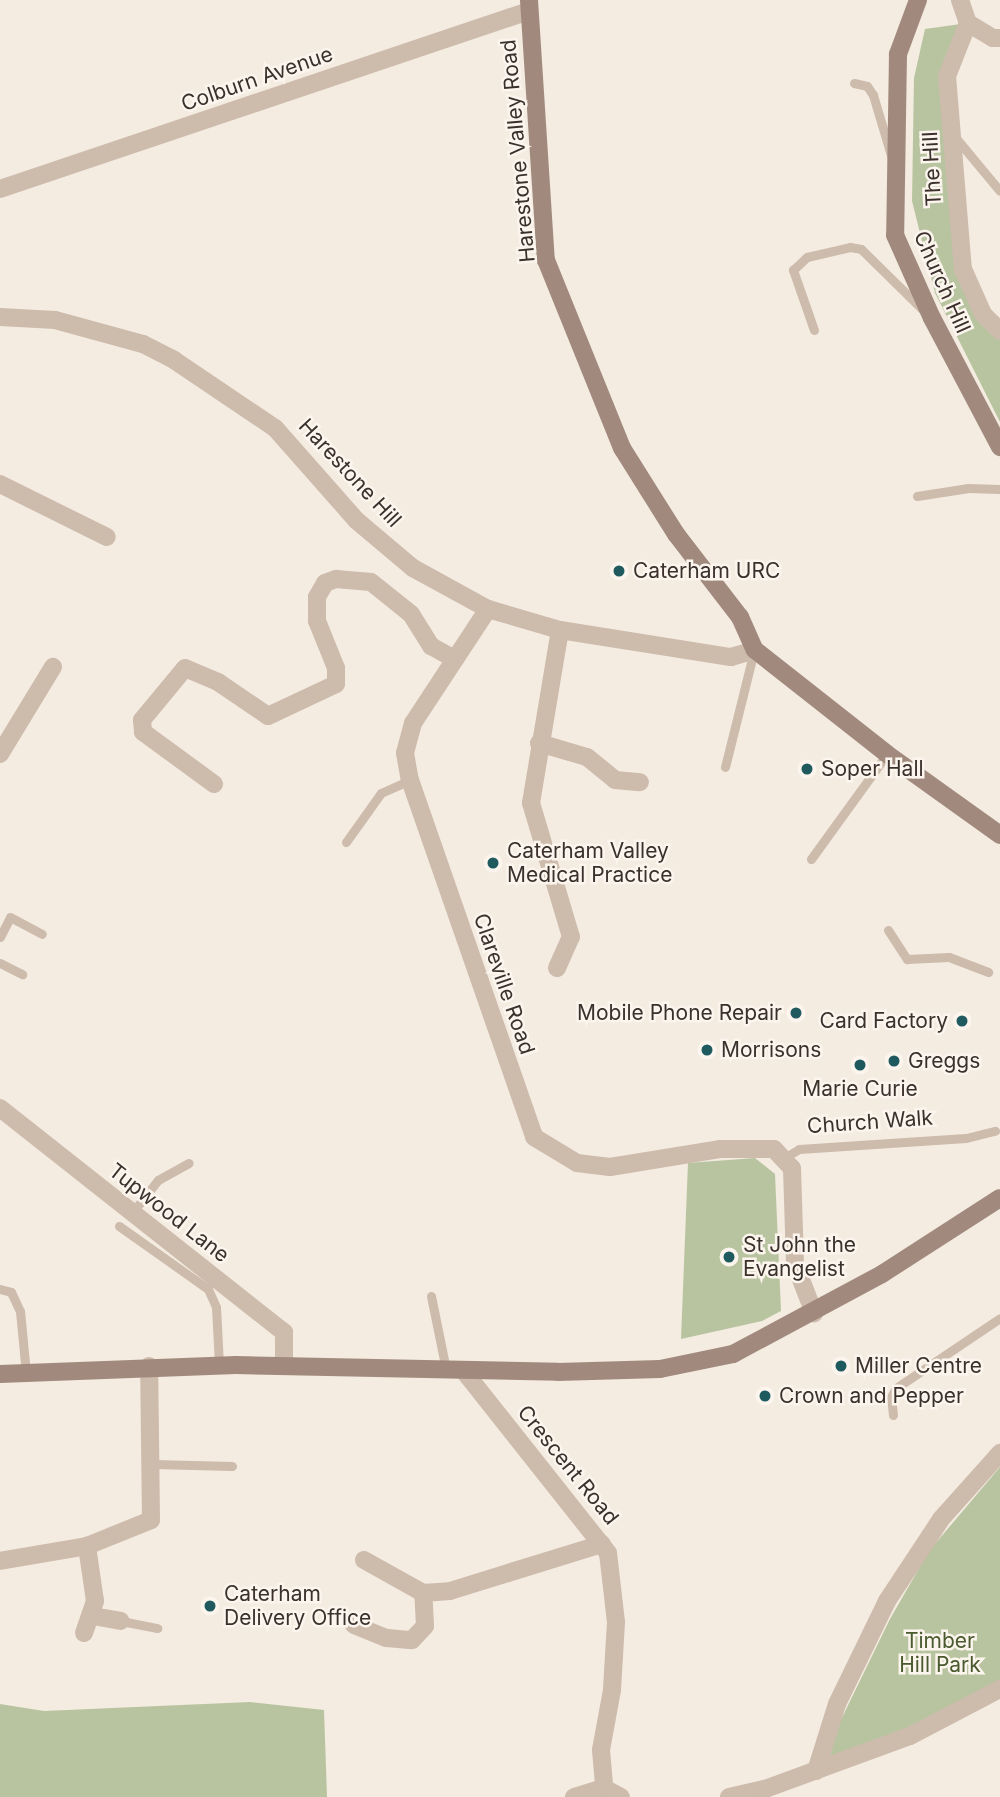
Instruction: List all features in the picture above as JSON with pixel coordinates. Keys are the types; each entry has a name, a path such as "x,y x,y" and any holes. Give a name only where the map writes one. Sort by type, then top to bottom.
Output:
{"main road":[{"name":"Church Hill","path":"918,0 898,54 893,163 895,235 932,318 1000,447"},
{"name":"Harestone Valley Road","path":"529,6 546,260 622,448 676,534 740,617 755,650 887,754 1000,835"},
{"path":"0,1374 149,1366 284,1365 454,1370 660,1368 733,1354 814,1313 1000,1198"}],"street":[{"path":"960,0 968,23 993,38 1000,38"},
{"name":"Colburn Avenue","path":"0,189 529,6"},
{"name":"The Hill","path":"968,23 947,76 955,137 963,269 983,314 1000,331"},
{"name":"Harestone Hill","path":"0,317 55,320 143,344 174,360 275,428 356,520 412,568 488,610 560,630 731,657 755,650"},
{"path":"0,484 107,537"},
{"path":"214,784 143,732 142,720 186,668 218,682 268,716 336,684 337,668 317,621 317,597 325,583 336,579 371,582 411,614 431,646 454,659"},
{"name":"Clareville Road","path":"488,610 413,723 405,753 410,779 534,1138 577,1163 610,1167 720,1149 774,1149 784,1158"},
{"path":"558,968 571,937 531,803 560,630"},
{"path":"0,754 53,667"},
{"path":"539,743 587,757 615,780 640,782"},
{"name":"Tupwood Lane","path":"0,1108 126,1219 284,1332 284,1365"},
{"name":"Church Walk","path":"784,1158 792,1168 795,1264 814,1313"},
{"path":"0,1561 87,1546 151,1520 153,1464 149,1366"},
{"name":"Crescent Road","path":"454,1370 608,1553 616,1622 612,1690 601,1751 604,1788"},
{"path":"816,1771 837,1704 887,1601 941,1519 1000,1453"},
{"path":"364,1560 423,1593 450,1591 602,1544"},
{"path":"84,1633 93,1616 96,1601 87,1546"},
{"path":"354,1625 387,1638 412,1640 425,1626 423,1593"},
{"path":"93,1616 121,1621"},
{"path":"729,1797 816,1771 910,1736 1000,1689"},
{"path":"574,1797 604,1788 621,1797"}],"lane":[{"path":"854,83 867,86 873,95 893,163"},
{"path":"955,137 1000,191"},
{"path":"814,330 793,270 807,257 850,247 861,248 932,318"},
{"path":"917,496 968,488 1000,489"},
{"path":"725,767 755,650"},
{"path":"811,859 887,754"},
{"path":"346,842 381,793 410,779"},
{"path":"0,937 10,917 42,934"},
{"path":"888,930 907,959 949,957 988,972"},
{"path":"0,963 22,974"},
{"name":"Church Walk","path":"784,1158 799,1149 966,1138 995,1131"},
{"path":"189,1163 158,1180 126,1219 208,1289 216,1307 219,1366"},
{"path":"0,1289 11,1292 20,1311 26,1373"},
{"path":"431,1296 454,1370"},
{"path":"892,1415 891,1397 896,1388 1000,1318"},
{"path":"153,1464 232,1466"},
{"path":"121,1621 157,1628"}],"green space":[{"path":"968,23 948,76 963,269 1000,331 1000,422 935,293 912,201 914,78 925,29"},
{"path":"755,1158 775,1174 781,1311 762,1321 681,1339 688,1163"},
{"name":"Timber Hill Park","path":"1000,1467 1000,1689 816,1771 890,1619 929,1551"},
{"path":"250,1702 324,1710 327,1797 0,1797 0,1704 44,1711"}],"place":[{"name":"Caterham URC","path":"619,571"},
{"name":"Soper Hall","path":"807,769"},
{"name":"Caterham Valley Medical Practice","path":"493,863"},
{"name":"Mobile Phone Repair","path":"796,1013"},
{"name":"Card Factory","path":"962,1021"},
{"name":"Morrisons","path":"707,1050"},
{"name":"Greggs","path":"894,1061"},
{"name":"Marie Curie","path":"860,1065"},
{"name":"St John the Evangelist","path":"729,1257"},
{"name":"Miller Centre","path":"841,1366"},
{"name":"Crown and Pepper","path":"765,1396"},
{"name":"Caterham Delivery Office","path":"210,1606"}]}
